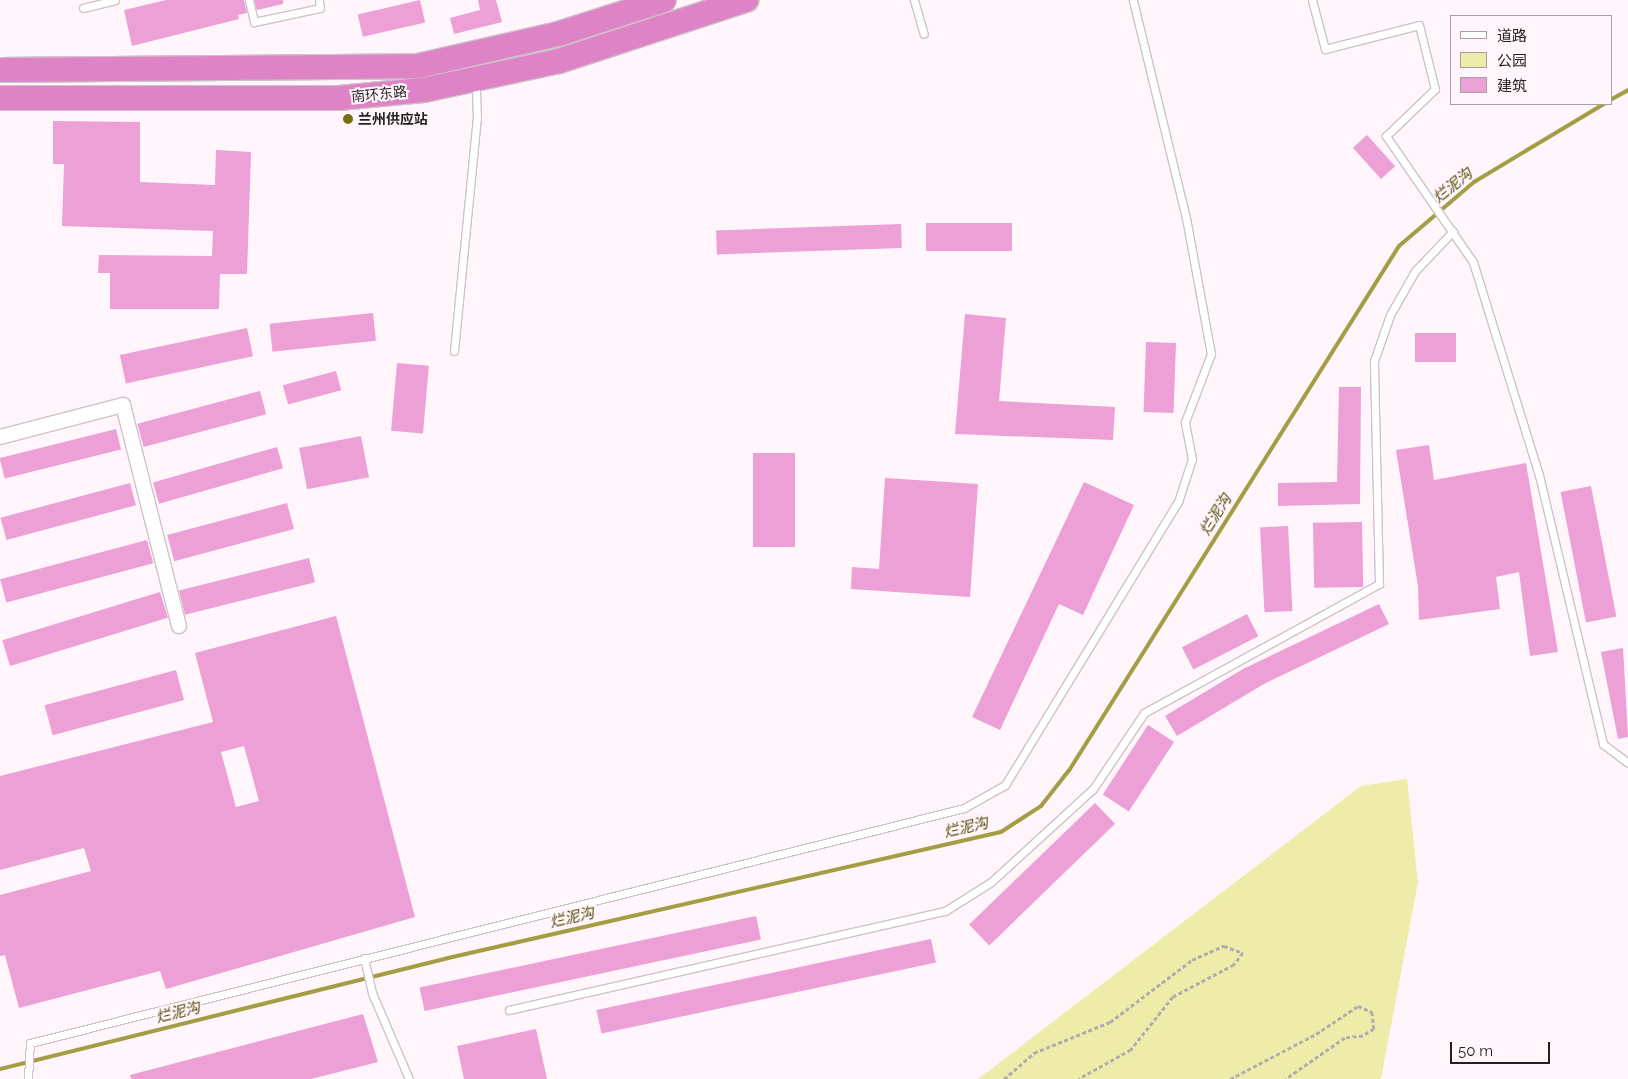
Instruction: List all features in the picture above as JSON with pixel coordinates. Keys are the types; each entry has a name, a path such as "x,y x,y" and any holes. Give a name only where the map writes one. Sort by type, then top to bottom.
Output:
{"highway":[{"name":"南环东路","path":"0,98 339,98 476,80 558,61 746,0"},
{"name":"南环东路","path":"0,70 418,66 549,36 652,2"}],"street":[{"path":"0,438 123,405 179,626"}],"lane":[{"path":"83,8 115,0"},
{"path":"249,0 254,22 320,8 319,0"},
{"path":"914,0 924,34"},
{"path":"28,1079 30,1043 964,808 1005,785 1178,502 1192,459 1185,422 1211,354 1186,218 1133,0"},
{"path":"1312,0 1325,49 1419,25 1435,89 1386,136 1431,197 1473,262 1539,475 1603,744 1628,763"},
{"path":"454,351 477,118 476,80"},
{"path":"509,1010 946,911 991,882 1093,789 1144,713 1379,584 1374,361 1390,314 1415,271 1453,231"},
{"path":"364,958 372,993 409,1079"}],"path":[{"path":"1004,1079 1034,1053 1110,1022 1192,960 1224,946 1243,953 1234,965 1173,997 1131,1050 1079,1079"},
{"path":"1230,1079 1316,1034 1358,1006 1372,1012 1374,1029 1363,1036 1345,1038 1286,1079"}],"green space":[{"path":"1407,779 1418,882 1381,1079 978,1079 1361,786"}],"building":[{"path":"166,0 244,0 247,13 238,15 239,19 132,46 124,10"},
{"path":"254,0 283,0 283,4 257,10"},
{"path":"420,0 425,22 363,37 358,14"},
{"path":"478,0 496,0 502,22 454,34 450,18 480,10"},
{"path":"53,121 140,122 140,182 215,185 216,150 251,152 247,274 220,274 219,309 110,309 110,273 98,273 99,255 212,256 213,231 62,226 64,164 53,164"},
{"path":"1367,135 1395,166 1381,179 1353,148"},
{"path":"926,223 1012,223 1012,251 926,251"},
{"path":"901,224 902,248 717,254 716,230"},
{"path":"373,313 376,341 272,352 270,324"},
{"path":"965,314 1006,318 999,401 1115,407 1113,440 955,434"},
{"path":"247,328 253,356 126,383 120,355"},
{"path":"1415,333 1456,333 1456,362 1415,362"},
{"path":"1146,342 1176,343 1174,413 1144,412"},
{"path":"397,363 429,366 423,434 391,431"},
{"path":"336,371 341,390 288,405 283,385"},
{"path":"1339,387 1361,387 1360,504 1278,506 1278,483 1337,482"},
{"path":"260,391 266,414 144,447 137,424"},
{"path":"116,429 121,449 5,478 0,458"},
{"path":"361,436 369,477 307,489 299,448"},
{"path":"1429,445 1434,480 1526,463 1558,652 1530,656 1519,572 1496,577 1500,609 1419,620 1418,586 1396,450"},
{"path":"277,447 283,468 159,504 153,483"},
{"path":"753,453 795,453 795,547 753,547"},
{"path":"885,478 978,484 970,597 851,589 852,567 879,569"},
{"path":"1084,482 1134,505 1083,615 1059,604 1000,730 972,717"},
{"path":"130,483 136,505 7,540 1,518"},
{"path":"1591,486 1616,617 1586,622 1561,492"},
{"path":"287,503 294,529 174,561 167,535"},
{"path":"1362,522 1363,587 1314,588 1313,523"},
{"path":"1288,526 1292,611 1264,612 1260,527"},
{"path":"147,540 153,563 6,603 0,579"},
{"path":"309,558 315,582 185,615 179,590"},
{"path":"160,592 168,618 10,666 2,640"},
{"path":"1379,604 1389,624 1264,684 1177,736 1165,716 1243,669"},
{"path":"1247,614 1258,636 1193,669 1182,647"},
{"path":"336,616 415,917 166,989 160,971 19,1008 5,955 0,956 0,895 91,871 84,848 0,870 0,776 213,722 195,653","holes":["244,746 259,801 236,807 221,752"]},
{"path":"1623,648 1628,737 1618,739 1601,652"},
{"path":"176,670 184,700 53,735 45,705"},
{"path":"1148,725 1174,742 1129,811 1103,795"},
{"path":"1095,803 1115,824 989,945 969,925"},
{"path":"756,916 761,939 425,1011 420,988"},
{"path":"931,939 936,962 601,1034 596,1010"},
{"path":"363,1014 378,1062 311,1079 131,1079 130,1075"},
{"path":"536,1029 547,1079 464,1079 457,1046"}],"waterway":[{"name":"烂泥沟","path":"1613,98 1628,90"},
{"name":"烂泥沟","path":"0,1069 448,958 1001,832 1041,806 1070,769 1399,246 1474,182 1602,105"}],"place":[{"name":"兰州供应站","path":"348,119"}]}
